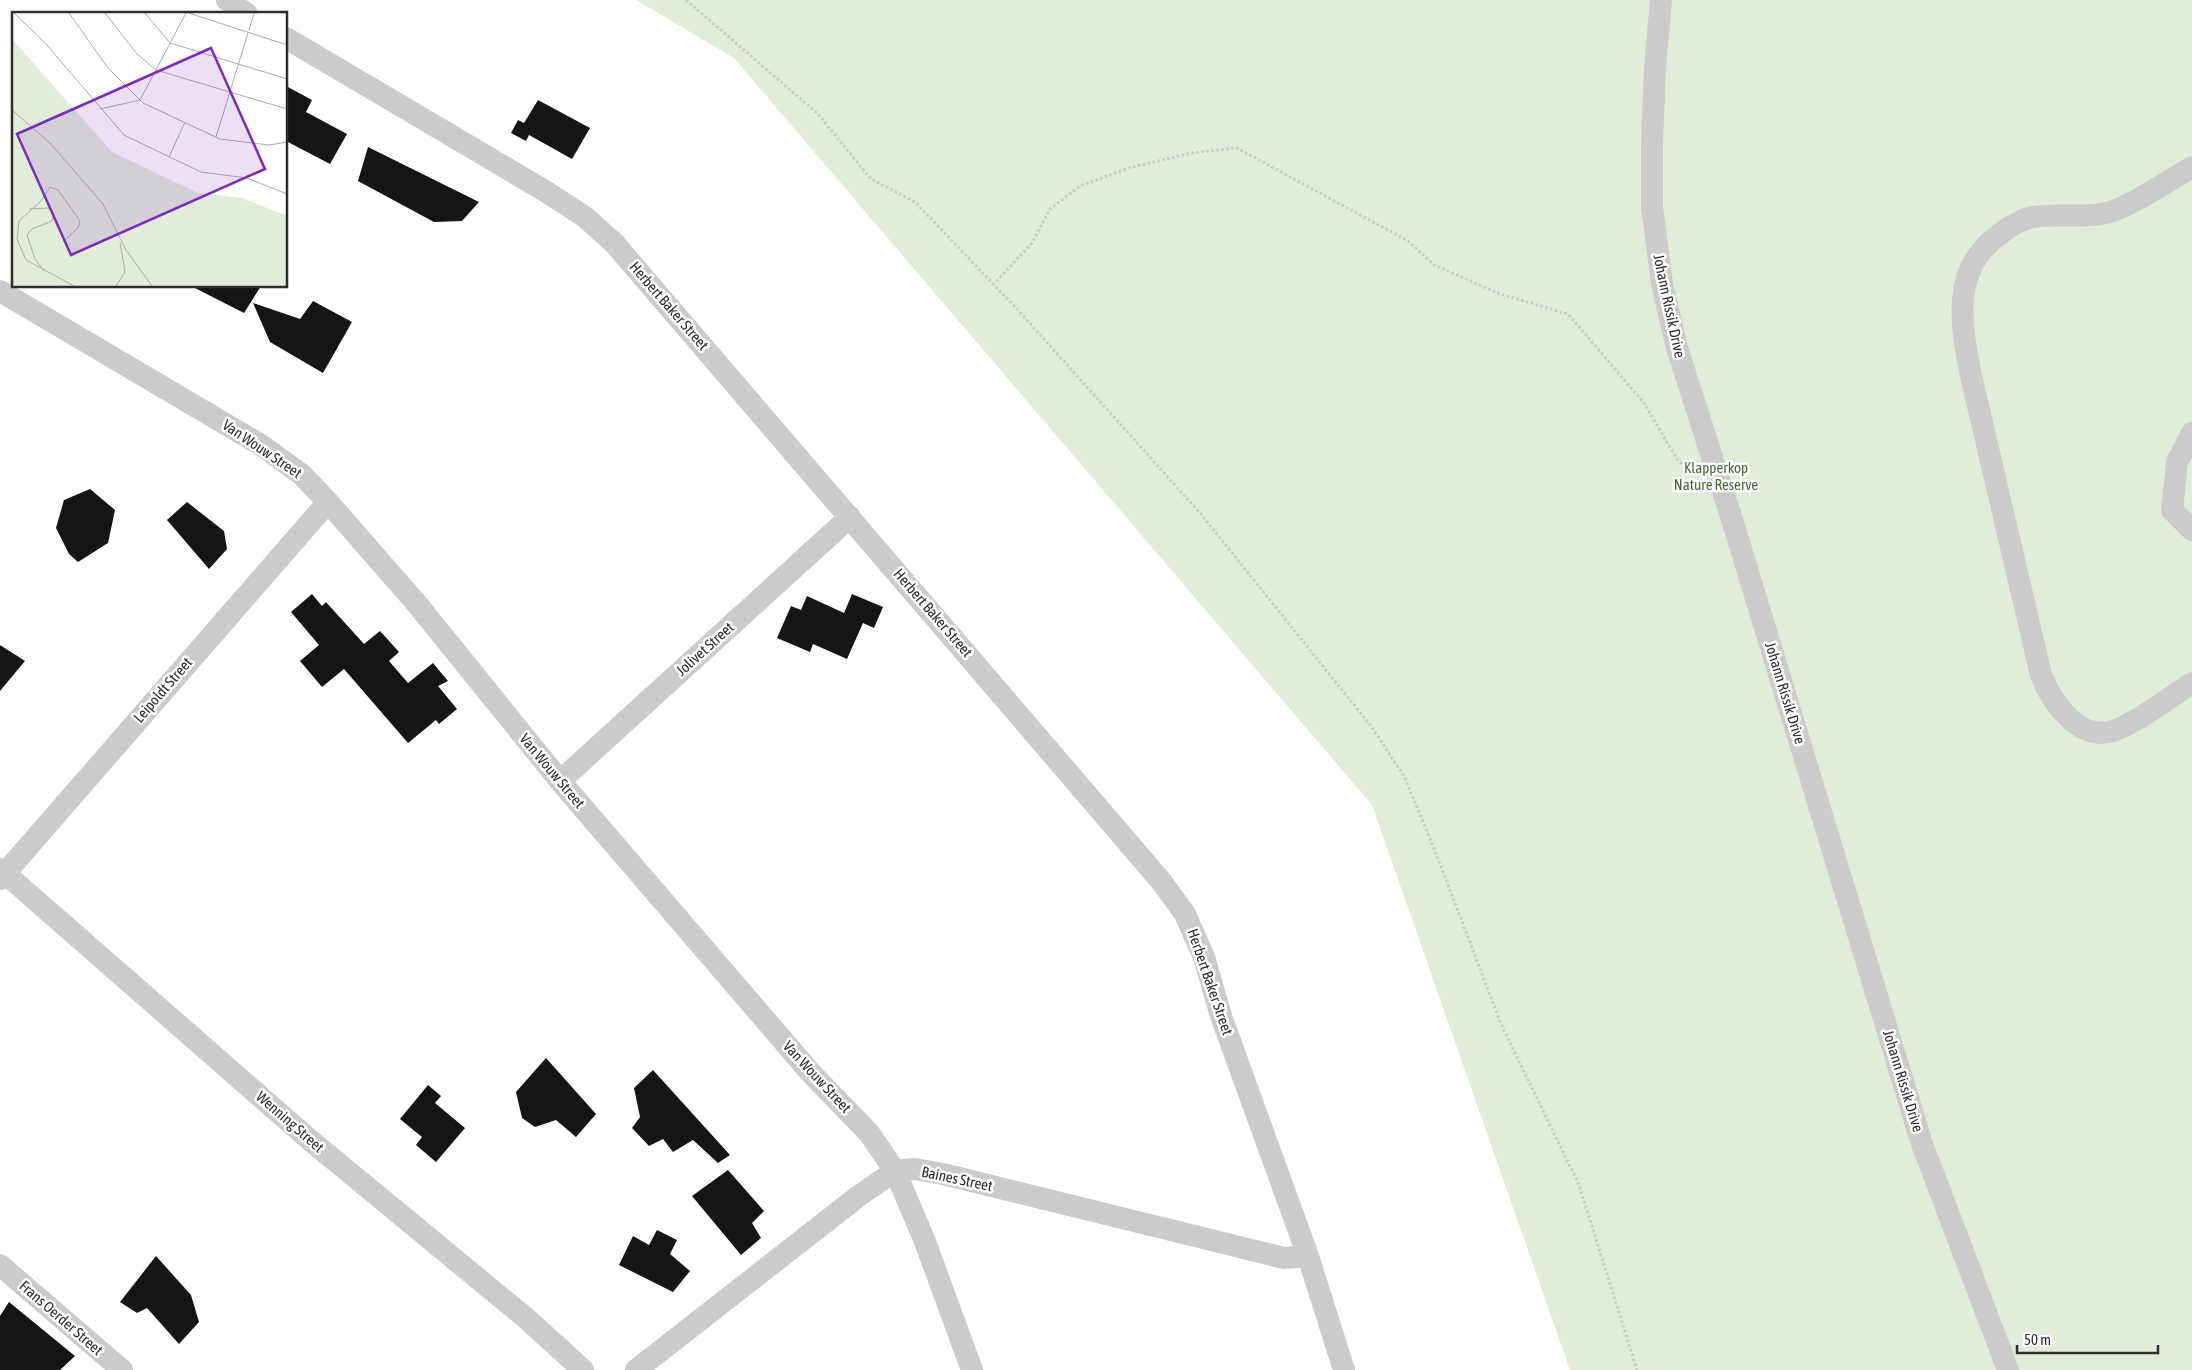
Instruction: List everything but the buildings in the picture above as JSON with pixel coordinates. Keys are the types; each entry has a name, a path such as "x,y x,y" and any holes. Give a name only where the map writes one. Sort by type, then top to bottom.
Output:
{"street":[{"path":"228,0 244,12"},
{"name":"Johann Rissik Drive","path":"1661,0 1655,69 1652,207 1662,284 1677,348 1730,512 1922,1144 2008,1370"},
{"name":"Herbert Baker Street","path":"288,39 585,216 614,243 1156,875 1185,914 1204,957 1221,1016 1308,1256 1344,1370"},
{"path":"2192,167 2125,205 2101,214 2031,217 2010,226 1993,239 1979,254 1970,270 1963,289 1962,307 1965,344 1973,385 2041,675 2048,691 2060,708 2078,724 2098,732 2112,731 2127,724 2192,683"},
{"name":"Van Wouw Street","path":"0,291 261,445 301,474 328,502 417,604 560,782 810,1072 869,1134 895,1171 924,1239 972,1370"},
{"path":"2192,433 2177,462 2172,510 2192,530"},
{"name":"Leipoldt Street","path":"2,874 328,502"},
{"name":"Jolivet Street","path":"560,782 850,517"},
{"name":"Wenning Street","path":"2,874 310,1140 527,1319 583,1370"},
{"name":"Baines Street","path":"895,1171 916,1169 943,1174 1284,1258 1308,1256"},
{"path":"636,1370 860,1195 895,1171"},
{"name":"Frans Oerder Street","path":"0,1265 122,1370"}],"path":[{"path":"686,0 818,114 871,179 915,202 994,285 1200,513 1371,726 1404,776 1437,856 1501,1024 1579,1185 1637,1370"},
{"path":"994,285 1032,243 1050,209 1080,186 1129,168 1191,153 1237,148 1408,241 1434,265 1500,294 1568,314 1644,403 1678,460 1694,469"}],"green space":[{"name":"Klapperkop Nature Reserve","path":"636,0 2192,0 2192,1370 1570,1370 1372,805 734,58"}]}
